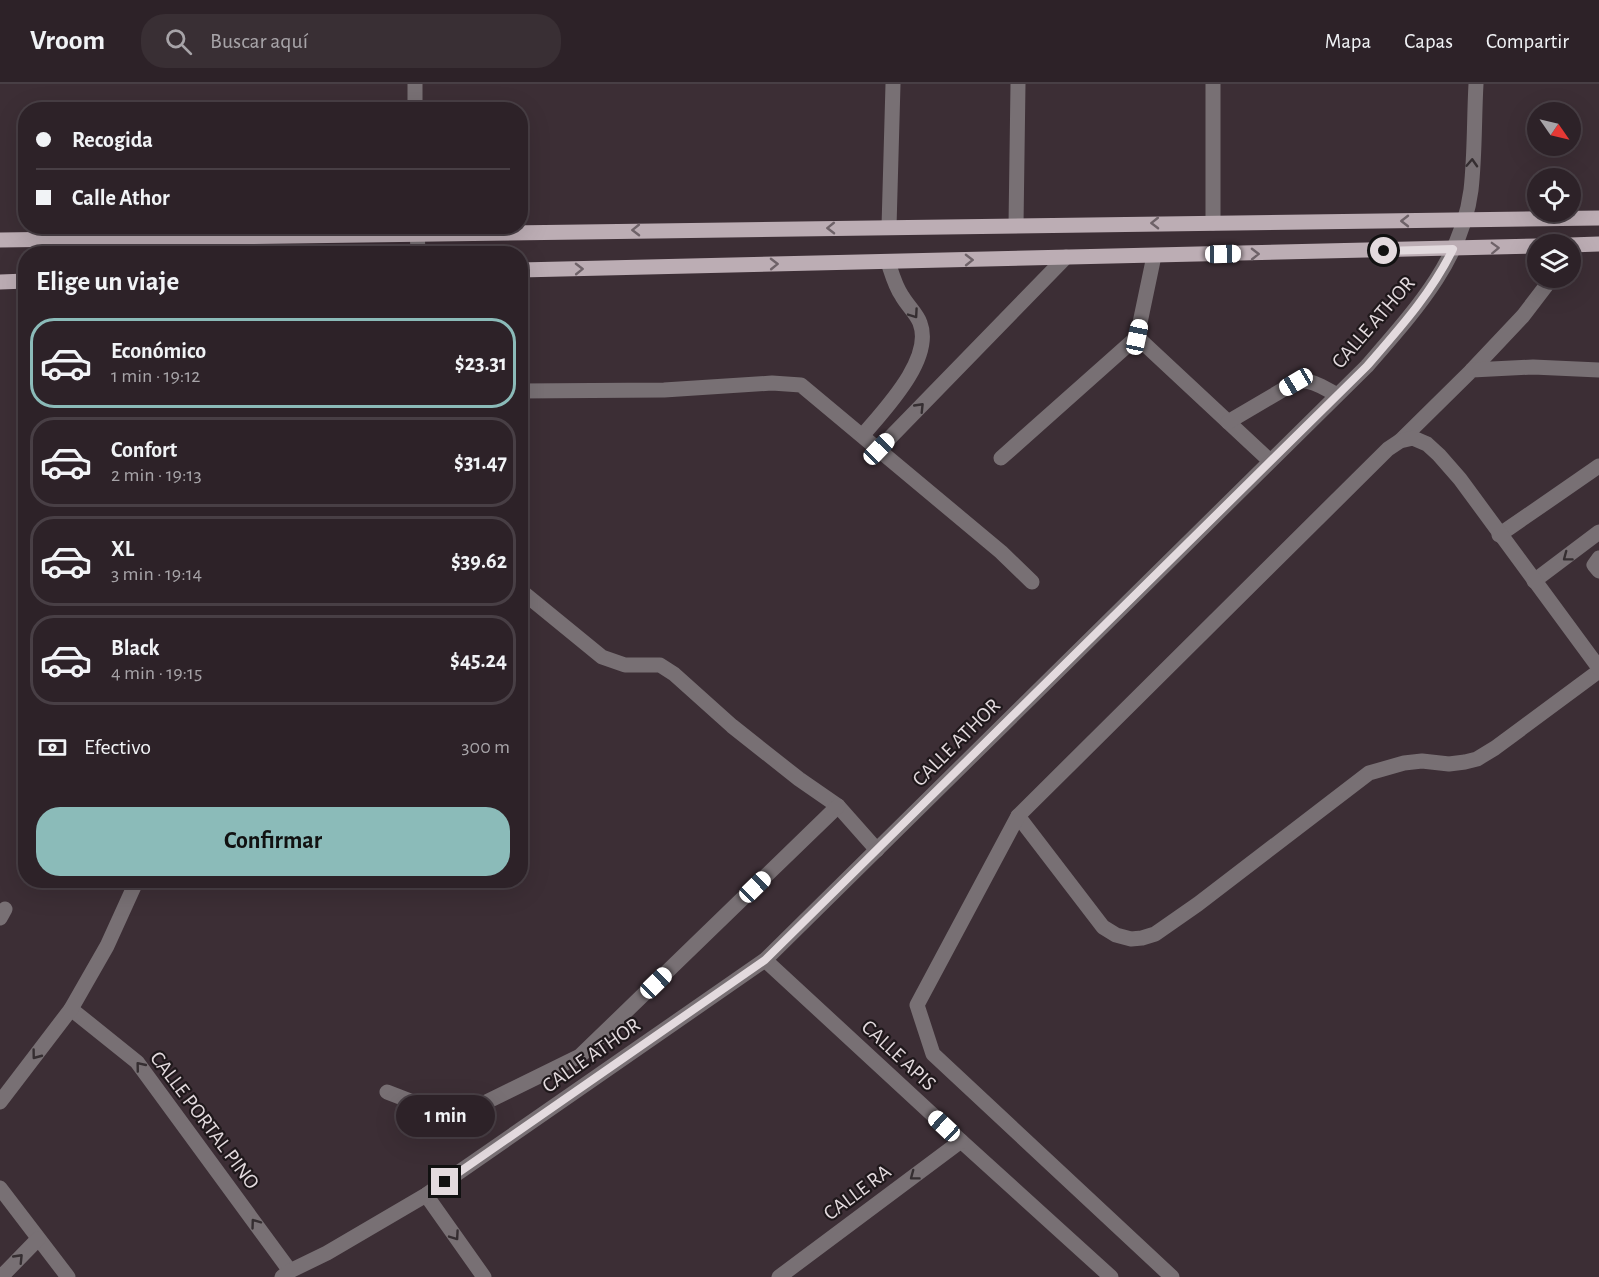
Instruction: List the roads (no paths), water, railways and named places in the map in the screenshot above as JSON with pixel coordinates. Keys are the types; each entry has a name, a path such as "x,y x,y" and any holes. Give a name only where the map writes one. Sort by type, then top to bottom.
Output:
{"main road":[{"path":"528,229 1599,218"},
{"path":"0,240 251,234"},
{"path":"1581,245 1599,244"},
{"path":"528,270 1527,246"},
{"path":"0,282 18,281"}],"street":[{"path":"415,84 415,102"},
{"path":"890,227 893,84"},
{"path":"1016,225 1018,84"},
{"path":"1213,84 1213,223"},
{"name":"CALLE ATHOR","path":"286,1274 327,1253 426,1195 765,960 1367,366 1409,318 1438,278 1464,221 1470,191 1476,84"},
{"path":"1001,458 1137,337 1154,256"},
{"path":"879,449 1066,257"},
{"path":"863,435 894,398 910,374 923,343 921,323 900,294 888,262"},
{"path":"1172,1277 933,1054 917,1005 1018,816 1381,456 1400,441 1472,370 1523,316 1544,288"},
{"path":"1137,337 1270,461"},
{"path":"1472,370 1533,367 1599,370"},
{"path":"1228,422 1296,382 1304,380 1337,395"},
{"path":"528,391 664,390 772,383 801,385 863,435 1032,582"},
{"path":"1018,816 1103,927 1116,935 1131,939 1142,938 1155,934 1198,904 1369,773 1422,760 1449,764 1477,759 1495,748 1599,669 1460,479 1427,444 1413,438 1400,441"},
{"path":"1499,535 1599,466"},
{"path":"1534,581 1599,532"},
{"path":"1599,558 1594,565 1599,571"},
{"path":"528,597 602,657 625,665 660,665 674,674 732,726 798,779 837,806 877,850"},
{"path":"387,1092 444,1114 455,1115 468,1111 580,1056 837,806"},
{"path":"0,1102 71,1008 107,946 133,888"},
{"name":"CALLE APIS","path":"765,960 1111,1277"},
{"name":"CALLE PORTAL PINO","path":"71,1008 137,1062 286,1274"},
{"name":"CALLE RA","path":"779,1277 960,1141"},
{"path":"0,1188 68,1277"},
{"path":"426,1195 484,1277"},
{"path":"1,1277 38,1239"}]}
